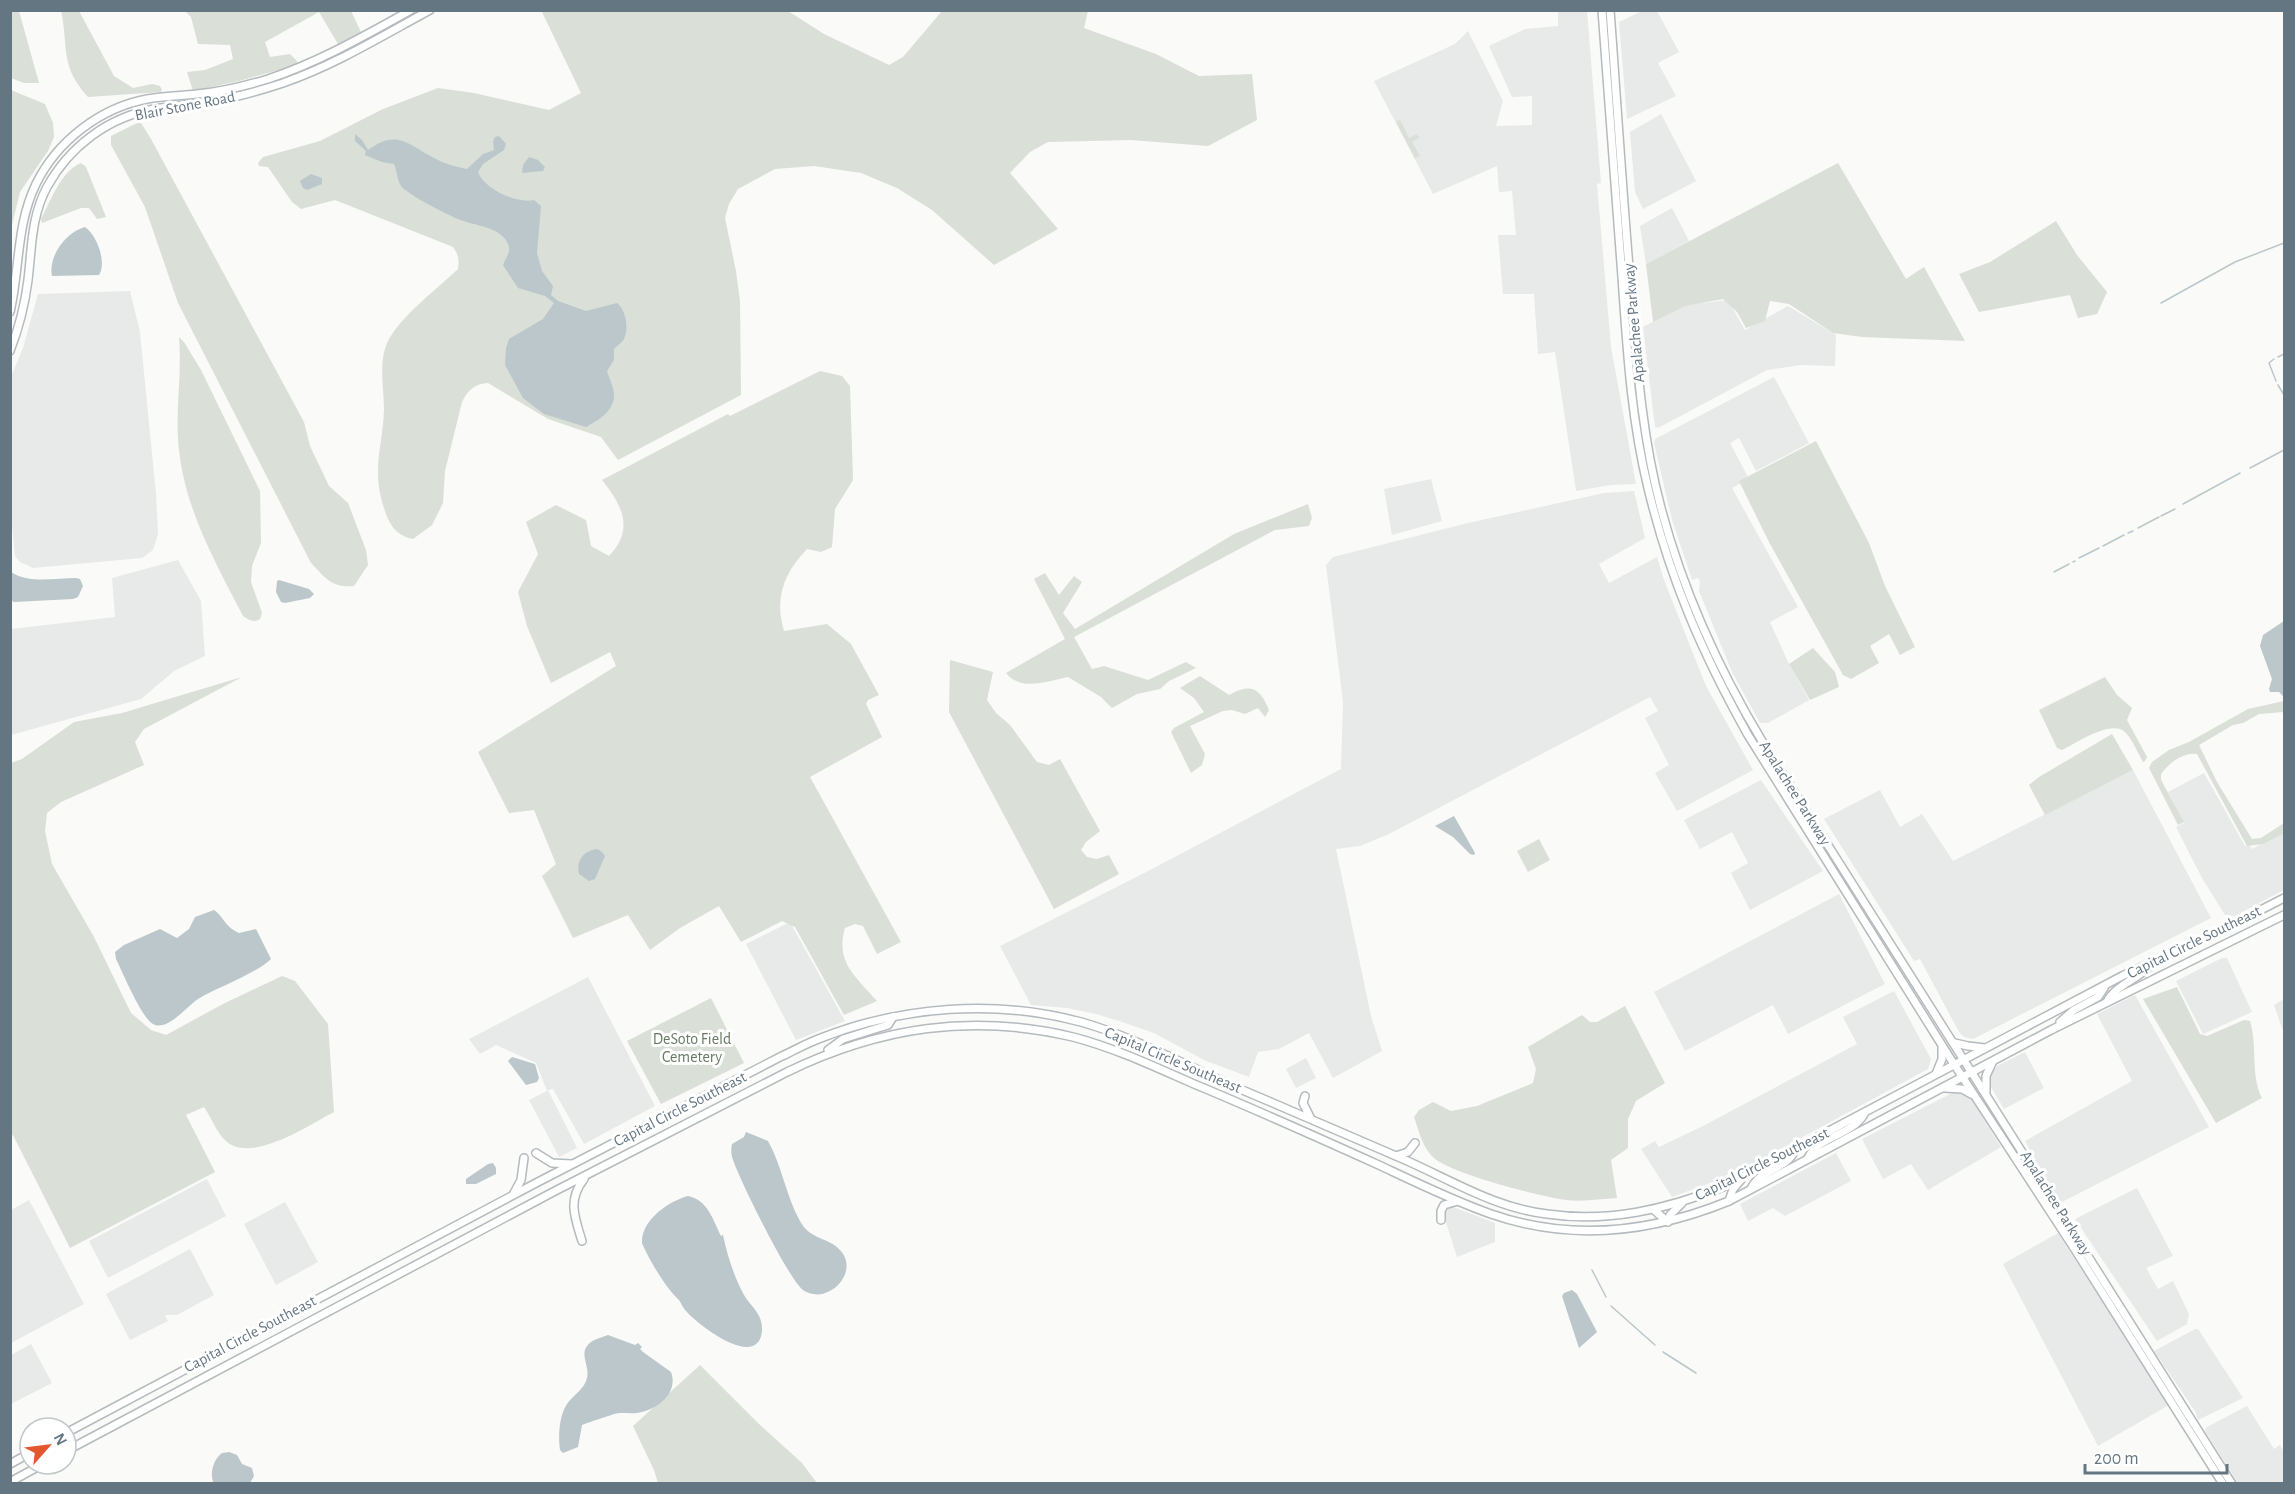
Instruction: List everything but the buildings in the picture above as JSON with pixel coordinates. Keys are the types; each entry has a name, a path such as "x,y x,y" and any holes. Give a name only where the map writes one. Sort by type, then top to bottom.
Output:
{"main road":[{"name":"Blair Stone Road","path":"10,312 17,276 22,224 36,184 49,162 71,138 110,111 145,99 218,91 269,78 324,57 411,10"},
{"name":"Blair Stone Road","path":"10,351 19,327 25,297 31,236 37,211 56,173 81,144 111,123 138,113 223,99 295,79 337,60 430,10"},
{"name":"Apalachee Parkway","path":"1602,10 1628,360 1636,430 1647,487 1660,535 1695,634 1748,735 1954,1065 2074,1248 2223,1484"},
{"name":"Apalachee Parkway","path":"1610,10 1635,352 1648,449 1670,539 1711,646 1750,721 2232,1484"},
{"path":"1613,50 1606,57 1614,67"},
{"path":"1610,118 1614,124 1619,126"},
{"path":"1695,634 1711,646"},
{"path":"1814,822 1812,835 1830,847"},
{"path":"1850,897 1858,892"},
{"name":"Capital Circle Southeast","path":"78,1427 513,1195 820,1038 893,1017 940,1010 1004,1010 1080,1022 1135,1041 1487,1198 1546,1214 1607,1216 1654,1210 1714,1191 2105,986 2284,898"},
{"name":"Capital Circle Southeast","path":"78,1445 586,1175 824,1054 898,1032 954,1025 1011,1027 1074,1038 1109,1048 1228,1098 1490,1214 1546,1228 1608,1231 1668,1222 1729,1200 2051,1030 2228,945 2284,915"},
{"path":"2107,1002 2113,991 2133,980 2155,961"},
{"path":"1895,970 1909,971"},
{"path":"2051,1030 2074,1010 2098,997 2105,986"},
{"path":"824,1054 843,1039 889,1025 893,1017"},
{"path":"1954,1042 1988,1048"},
{"path":"1936,1074 1942,1059 1942,1045"},
{"path":"1986,1092 1986,1076 1993,1061"},
{"path":"1942,1088 1962,1089 1974,1096"},
{"path":"1305,1096 1303,1103 1311,1119"},
{"path":"1808,1159 1815,1147 1860,1121 1865,1112"},
{"path":"1396,1156 1408,1152 1414,1143"},
{"path":"1751,1189 1765,1173 1789,1160 1794,1149"},
{"path":"536,1153 552,1163 573,1164"},
{"path":"513,1195 521,1180 524,1158"},
{"path":"582,1241 573,1206 575,1191 586,1175"},
{"path":"1714,1191 1729,1200 1733,1189 1744,1176"},
{"path":"1441,1220 1444,1205 1460,1201"},
{"path":"1654,1210 1668,1222 1670,1215 1684,1202"}],"shaded area":[{"path":"1587,11 1601,183 1597,184 1611,347 1636,484 1611,485 1576,491 1555,352 1538,354 1534,294 1503,294 1498,235 1516,235 1512,191 1499,192 1497,166 1433,194 1374,81 1455,44 1468,31 1503,101 1496,126 1532,125 1532,96 1512,97 1489,46 1525,29 1558,26 1558,12"},
{"path":"1642,11 1657,11 1679,52 1658,63 1676,96 1627,119 1619,22"},
{"path":"1661,114 1696,181 1643,209 1635,192 1630,132"},
{"path":"355,134 368,150 378,143 395,139 410,144 443,162 467,169 483,154 494,150 493,142 495,137 499,136 506,144 504,150 483,164 478,172 487,184 502,194 519,200 534,200 541,206 537,253 542,271 553,286 551,295 558,301 586,311 617,303 624,315 626,335 614,349 614,360 607,371 614,395 611,406 605,414 586,427 544,414 523,398 505,365 506,348 509,339 543,319 554,303 545,296 518,288 503,265 509,247 501,235 452,216 411,194 401,186 394,164 365,155 366,151 355,141"},
{"path":"529,157 538,160 545,167 543,171 522,173 523,165"},
{"path":"311,174 322,178 322,184 307,190 303,188 300,181"},
{"path":"1672,208 1689,241 1646,264 1640,226"},
{"path":"85,227 100,250 102,264 99,275 52,276 51,268 60,246 71,234"},
{"path":"130,291 140,332 156,494 158,534 153,550 142,558 33,568 20,562 15,556 10,502 10,379 23,348 38,294"},
{"path":"1728,300 1745,330 1788,306 1836,335 1835,366 1801,365 1767,370 1658,428 1655,427 1643,327 1686,305"},
{"path":"1774,377 1809,443 1756,471 1739,438 1730,443 1749,479 1732,488 1798,607 1770,622 1809,700 1768,723 1760,723 1732,672 1699,591 1700,581 1698,578 1692,580 1672,520 1654,443 1655,439"},
{"path":"1431,479 1442,521 1392,535 1384,489"},
{"path":"1634,491 1645,538 1599,564 1609,583 1657,557 1706,686 1753,770 1677,811 1655,773 1669,765 1645,718 1658,711 1650,697 1389,834 1360,846 1336,849 1371,1016 1382,1051 1333,1078 1309,1033 1279,1049 1258,1052 1249,1077 1204,1060 1154,1033 1119,1021 1067,1008 1031,1005 1000,946 1341,769 1343,702 1326,565 1333,557 1468,523 1604,493"},
{"path":"178,560 201,601 205,656 174,671 141,699 11,735 11,629 115,617 112,578"},
{"path":"11,572 34,579 76,578 80,579 83,586 78,597 73,599 14,602 11,600"},
{"path":"279,580 309,589 314,594 310,598 281,602 276,592"},
{"path":"2284,621 2284,697 2279,692 2270,692 2272,679 2260,646 2263,635"},
{"path":"2133,770 2211,918 1973,1039 1964,1037 1959,1032 1920,959 1914,961 1824,819 1880,790 1900,827 1922,814 1953,861"},
{"path":"2204,773 2245,846 2249,845 2252,849 2284,832 2284,890 2235,916 2225,915 2202,878 2176,827 2184,823 2168,792"},
{"path":"1761,780 1823,871 1750,910 1731,873 1748,863 1732,832 1700,849 1684,820"},
{"path":"1454,816 1475,853 1474,855 1470,854 1453,837 1435,826"},
{"path":"597,849 605,856 595,879 589,881 579,874 580,861 584,854"},
{"path":"1839,894 1885,984 1788,1034 1773,1005 1685,1051 1654,992"},
{"path":"214,910 239,933 256,929 271,959 198,999 170,1022 158,1026 153,1024 143,1013 116,959 115,952 124,945 160,929 177,938 189,929 195,917"},
{"path":"790,922 845,1021 796,1040 746,944"},
{"path":"2222,958 2227,958 2252,1012 2203,1034 2176,981"},
{"path":"588,977 655,1106 584,1144 553,1089 548,1090 577,1148 559,1157 529,1100 547,1091 536,1063 496,1045 480,1054 469,1039"},
{"path":"1894,991 1931,1059 1928,1069 1764,1158 1716,1181 1672,1197 1641,1149 1655,1141 1659,1147 1703,1126 1857,1044 1843,1017"},
{"path":"2135,995 2209,1127 2060,1203 2025,1141 2132,1081 2097,1014"},
{"path":"2284,999 2284,1034 2274,1005"},
{"path":"2025,1052 2044,1088 2004,1109 1991,1087 1990,1073 1997,1066"},
{"path":"512,1057 535,1064 539,1078 537,1082 526,1085 508,1061"},
{"path":"1306,1058 1316,1078 1296,1088 1286,1069"},
{"path":"1952,1093 1963,1093 1971,1099 2001,1147 1928,1190 1911,1164 1883,1179 1862,1139"},
{"path":"746,1132 768,1141 795,1211 804,1227 835,1246 844,1256 846,1269 844,1276 831,1290 817,1294 803,1290 776,1249 732,1157 732,1144 744,1137"},
{"path":"1836,1153 1851,1181 1785,1216 1773,1208 1748,1221 1740,1204"},
{"path":"493,1163 496,1174 476,1184 466,1184 466,1179"},
{"path":"207,1179 226,1216 108,1278 89,1241"},
{"path":"2137,1188 2173,1256 2146,1268 2158,1289 2173,1281 2189,1314 2187,1324 2157,1341 2075,1219"},
{"path":"688,1196 695,1198 705,1206 721,1236 723,1235 737,1281 761,1320 762,1331 758,1342 750,1347 739,1346 727,1341 693,1318 663,1281 642,1243 646,1227 651,1219 673,1202"},
{"path":"29,1200 84,1304 11,1343 11,1210"},
{"path":"285,1202 318,1262 276,1285 244,1224"},
{"path":"1448,1205 1495,1223 1495,1242 1457,1257 1444,1216 1443,1210"},
{"path":"2058,1233 2169,1405 2098,1446 2003,1264"},
{"path":"190,1249 214,1295 177,1315 165,1315 168,1321 130,1340 106,1294"},
{"path":"1572,1290 1577,1294 1597,1332 1579,1348 1562,1296"},
{"path":"2198,1329 2243,1398 2198,1420 2195,1411 2154,1351"},
{"path":"608,1335 635,1345 638,1343 643,1352 671,1372 672,1387 659,1404 645,1411 614,1414 582,1425 578,1447 563,1453 559,1444 561,1420 567,1404 586,1382 585,1350 591,1342"},
{"path":"31,1344 52,1383 11,1404 11,1355"},
{"path":"2247,1406 2274,1449 2280,1445 2284,1452 2284,1483 2238,1483 2205,1431 2207,1427"},
{"path":"229,1452 237,1455 242,1464 252,1468 254,1476 250,1483 213,1482 214,1463 222,1453"}],"green space":[{"path":"11,10 19,11 39,83 24,83 11,78"},
{"path":"541,10 788,11 824,34 889,65 903,57 942,11 1088,11 1084,28 1156,54 1199,76 1252,74 1257,120 1208,146 1131,140 1048,142 1030,152 1010,173 1058,229 994,265 932,210 897,188 861,173 814,166 775,169 738,189 729,204 725,218 740,301 741,395 618,460 601,437 548,419 488,383 475,386 462,402 445,471 443,503 432,525 413,539 397,532 391,524 380,494 378,470 384,409 383,357 394,331 420,303 458,269 456,253 453,247 335,200 301,209 292,202 268,167 259,166 258,163 263,157 320,141 383,109 438,88 474,93 549,110 581,93"},
{"path":"61,11 79,11 114,76 133,88 152,84 160,86 161,92 88,97 79,86 69,65"},
{"path":"185,11 351,11 361,32 338,44 319,12 265,42 270,57 290,54 297,61 297,65 193,91 187,72 205,70 233,59 230,45 198,44 191,17"},
{"path":"11,90 45,104 53,123 54,137 48,151 20,192 11,229"},
{"path":"1400,120 1409,138 1417,134 1419,138 1412,142 1420,156 1415,158 1396,122"},
{"path":"141,123 151,139 304,422 310,446 329,486 348,503 366,550 368,565 354,586 334,584 311,563 178,303 145,207 111,145 111,136"},
{"path":"81,163 86,167 106,217 97,219 89,208 81,208 42,223 41,219 62,179"},
{"path":"1838,163 1906,279 1924,267 1965,341 1862,337 1833,333 1789,304 1770,301 1765,321 1746,328 1737,312 1723,299 1685,306 1653,322 1646,264"},
{"path":"2056,221 2077,255 2107,292 2097,314 2078,318 2070,295 1979,312 1959,274 1990,262"},
{"path":"179,337 201,370 260,491 261,543 252,566 251,582 262,613 260,619 256,621 243,616 232,595 201,531 186,486 178,439"},
{"path":"820,371 842,376 850,386 853,480 835,509 832,547 821,552 807,549 792,567 783,587 781,619 784,631 827,624 851,644 879,695 868,700 866,704 882,737 810,777 901,942 877,954 863,926 855,924 845,928 843,950 845,960 855,976 877,1001 844,1015 795,927 782,921 741,942 719,906 680,928 650,950 628,915 573,938 542,876 556,864 534,810 509,813 478,752 616,666 610,652 551,683 527,626 518,592 538,554 526,522 556,505 586,520 591,546 609,556 622,536 623,517 615,499 602,480 728,414 730,416"},
{"path":"1816,441 1869,543 1885,586 1915,647 1900,655 1889,634 1870,646 1879,663 1851,679 1843,675 1769,542 1739,481"},
{"path":"1308,504 1312,518 1309,526 1275,530 1074,637 1092,669 1104,666 1148,680 1186,662 1196,668 1169,681 1160,689 1137,694 1112,708 1101,697 1068,677 1044,683 1027,684 1012,679 1006,673 1065,639 1034,579 1045,573 1059,595 1074,576 1082,582 1063,613 1075,629 1234,534"},
{"path":"1813,648 1835,672 1839,687 1810,700 1789,664"},
{"path":"950,660 993,672 987,700 996,713 1010,725 1037,762 1049,765 1060,759 1100,831 1086,842 1081,850 1087,857 1097,859 1109,855 1119,874 1054,909 949,712"},
{"path":"1200,676 1229,695 1243,689 1254,689 1262,696 1269,710 1265,717 1258,708 1245,714 1232,710 1223,711 1190,726 1205,754 1202,765 1191,773 1171,732 1174,728 1204,712 1194,698 1180,688"},
{"path":"242,677 144,729 135,742 144,765 61,802 47,813 45,831 52,864 94,937 131,1013 151,1030 166,1035 282,976 295,981 328,1024 334,1112 281,1140 251,1148 238,1147 223,1139 204,1107 186,1115 215,1172 70,1248 13,1135 11,1136 11,763 22,759 74,722 122,713"},
{"path":"2105,677 2117,695 2132,708 2127,720 2147,757 2143,762 2129,736 2120,729 2112,728 2094,733 2062,750 2057,748 2039,710"},
{"path":"2284,701 2284,712 2259,714 2243,723 2233,725 2199,745 2217,782 2252,839 2261,838 2284,823 2284,833 2263,844 2247,846 2197,754 2177,759 2161,774 2161,780 2184,822 2178,825 2149,768 2152,762 2169,750 2189,742 2248,709"},
{"path":"2112,734 2133,770 2045,815 2029,785"},
{"path":"1539,839 1550,860 1528,872 1517,851"},
{"path":"2177,987 2200,1034 2207,1036 2244,1020 2250,1021 2254,1041 2256,1080 2262,1098 2216,1123 2143,999"},
{"name":"DeSoto Field Cemetery","path":"711,998 744,1063 661,1104 627,1041"},
{"path":"1625,1006 1665,1083 1636,1101 1628,1119 1628,1148 1611,1160 1617,1198 1572,1201 1537,1194 1497,1184 1458,1170 1443,1164 1430,1154 1421,1139 1414,1117 1419,1110 1433,1102 1451,1111 1477,1106 1533,1083 1536,1069 1528,1047 1582,1015 1590,1022 1597,1022"},
{"path":"700,1365 801,1462 817,1483 658,1483 633,1426"}],"waterway":[{"path":"2161,303 2235,262 2284,243"},
{"path":"2278,357 2284,354"},
{"path":"2274,359 2269,363 2276,381"},
{"path":"2278,385 2284,395"},
{"path":"2250,468 2284,450"},
{"path":"2183,504 2240,473"},
{"path":"2161,516 2175,509"},
{"path":"2138,528 2159,517"},
{"path":"2128,533 2133,531"},
{"path":"2103,546 2124,535"},
{"path":"2079,558 2099,548"},
{"path":"2054,572 2069,564"},
{"path":"1592,1270 1606,1297"},
{"path":"1611,1306 1655,1345"},
{"path":"1663,1352 1696,1373"}]}
